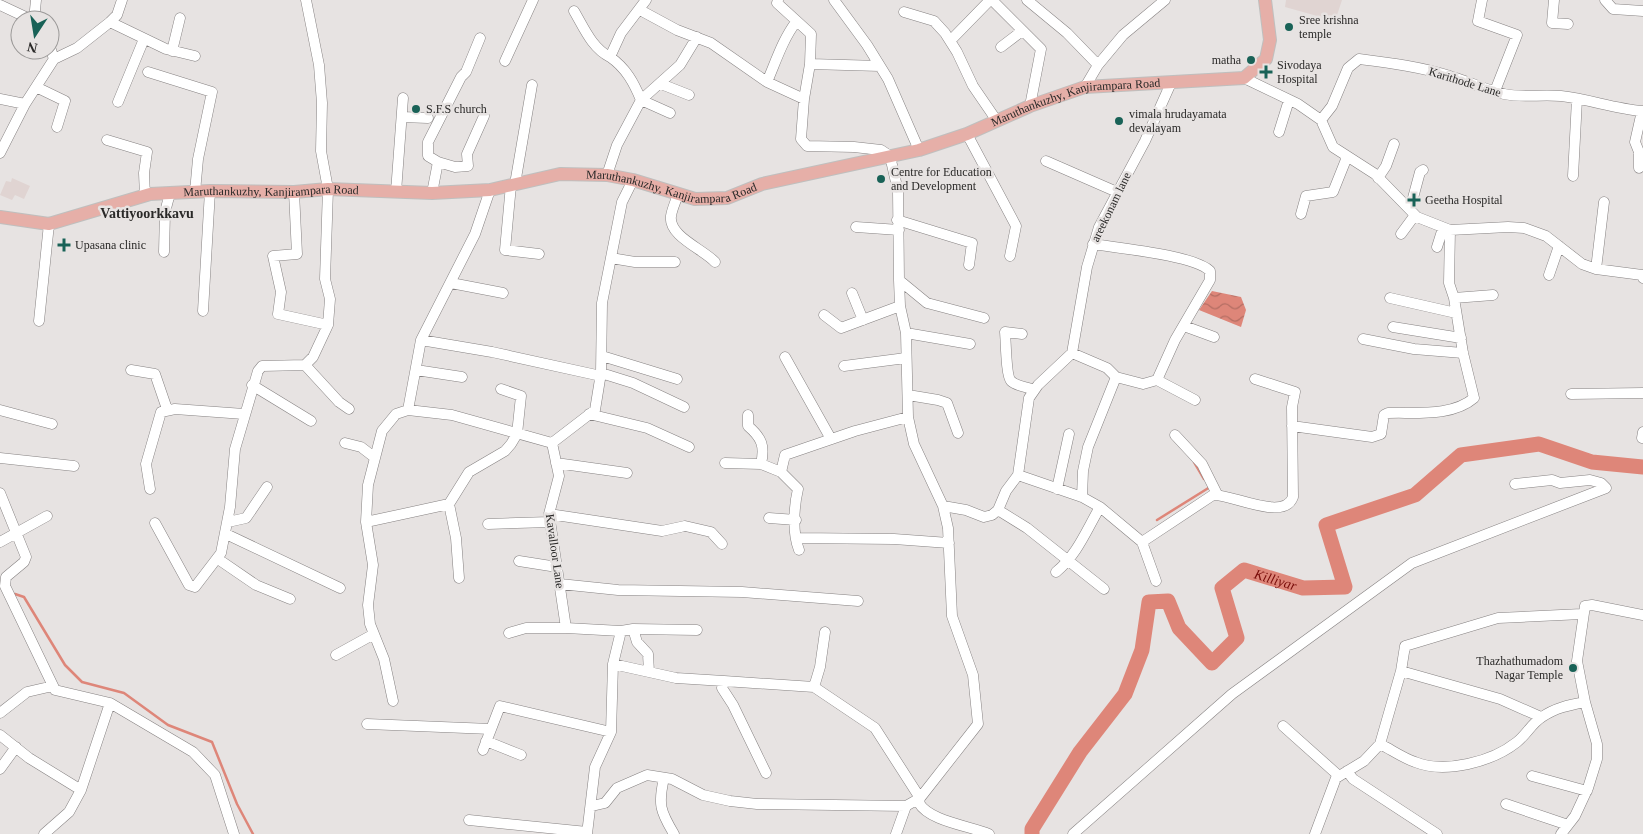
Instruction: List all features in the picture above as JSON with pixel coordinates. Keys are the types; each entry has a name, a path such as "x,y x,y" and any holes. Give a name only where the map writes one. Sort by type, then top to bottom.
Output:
{"main road":[{"path":"1244,78 1266,59 1270,40 1265,0"},
{"name":"Maruthankuzhy, Kanjirampara Road","path":"0,217 49,224 145,196 170,193 210,191 294,192 328,189 432,193 490,190 560,174 607,175 633,180 696,199 727,198 762,184 919,150 967,134 1030,106 1085,87 1244,78"}],"street":[{"path":"60,56 77,48 110,22 117,14 122,0"},
{"path":"155,523 189,585 195,587 218,559 226,534 235,449 252,385 262,366 305,365 312,357 328,325 330,299 325,279 328,189 320,151 322,102 319,65 306,0"},
{"path":"505,61 533,0"},
{"path":"610,58 620,34 646,0"},
{"path":"592,806 605,803 617,788 647,775 672,778 703,795 730,801 757,804 906,806 920,798 978,724 973,675 952,616 949,543 943,506 914,444 908,417 906,333 900,306 898,191 890,156 882,150 854,146 807,146 801,139 804,99 810,64 811,34 777,3 778,0"},
{"path":"950,41 991,0 1041,49 1030,106"},
{"path":"1085,87 1098,65 1123,35 1165,0"},
{"path":"1482,0 1478,21 1517,35 1495,91"},
{"path":"1554,0 1552,23 1568,24"},
{"path":"1605,0 1613,8 1643,11"},
{"path":"838,1 888,79 919,150"},
{"path":"1030,1 1098,65"},
{"path":"640,10 677,30 711,43 767,82 804,99"},
{"path":"574,11 591,40 603,54 619,64 632,81 641,100 670,113"},
{"path":"904,12 934,21 950,41 973,86 997,121"},
{"path":"172,51 180,18"},
{"path":"110,22 172,51 195,56"},
{"path":"767,82 781,53 786,35 796,22"},
{"path":"1001,47 1022,31"},
{"path":"607,175 617,145 641,100 680,65 697,37"},
{"path":"480,38 466,72 461,77 428,142 428,156 438,162 456,167 468,166 468,154 484,116"},
{"path":"118,102 144,39"},
{"name":"Karithode Lane","path":"1321,120 1332,106 1348,68 1359,59 1411,66 1521,97 1559,96 1620,109 1643,111"},
{"path":"0,153 25,104 53,60"},
{"path":"810,64 880,66"},
{"path":"148,72 212,92 198,159 195,192"},
{"path":"1244,78 1289,100 1321,120 1333,147 1378,178 1412,212 1447,229 1524,228 1546,236 1582,264 1596,269 1643,276"},
{"name":"areekonam lane","path":"1072,353 1086,267 1093,244 1172,83"},
{"path":"661,84 689,96"},
{"path":"532,85 513,184 505,250 539,254"},
{"path":"36,87 65,101 57,127"},
{"path":"396,192 403,98"},
{"path":"0,99 25,104"},
{"path":"1573,176 1578,99"},
{"path":"1279,132 1289,100"},
{"path":"1639,168 1639,152 1635,142 1643,111"},
{"path":"402,117 428,118"},
{"path":"967,134 1016,226 1010,256"},
{"path":"107,140 147,152 144,173 145,196"},
{"path":"1378,178 1386,166 1394,144"},
{"path":"1302,214 1306,196 1333,192 1347,157"},
{"path":"1046,161 1117,192"},
{"path":"432,193 438,162"},
{"path":"1401,234 1412,212 1420,172 1423,170"},
{"path":"393,701 384,659 370,624 368,605 373,565 366,522 368,485 374,456 382,432 396,414 408,410 452,414 552,443 595,410 601,375 602,303 622,202 633,180"},
{"path":"408,410 421,340 451,283 478,225 490,190"},
{"path":"203,311 210,191"},
{"path":"294,192 297,254 272,256 281,292 278,314 328,325"},
{"path":"164,252 165,212 170,193"},
{"path":"678,194 670,218 676,234 707,254 715,262"},
{"path":"1596,269 1604,202"},
{"path":"39,321 49,224"},
{"path":"856,227 898,225 972,243 969,265"},
{"path":"1437,247 1447,229"},
{"path":"1292,426 1372,437 1381,434 1384,415 1418,414 1457,407 1474,398 1463,353 1454,298 1449,283 1447,229"},
{"path":"1093,244 1168,256 1207,268 1210,271 1210,280 1157,380"},
{"path":"1549,275 1558,246"},
{"path":"611,258 635,262 675,262"},
{"path":"899,280 927,303 984,318"},
{"path":"451,283 503,293"},
{"path":"852,293 863,320"},
{"path":"1454,298 1493,295"},
{"path":"1390,298 1456,313"},
{"path":"824,314 841,328 900,306"},
{"path":"1184,326 1214,337"},
{"path":"1393,327 1461,338"},
{"path":"1022,334 1004,332 1008,352 1008,377 1012,382 1036,387"},
{"path":"906,333 970,344"},
{"path":"1363,339 1414,349 1463,353"},
{"path":"421,340 492,352 633,383 684,407"},
{"path":"943,506 984,517 992,515 998,510 1006,490 1018,475 1029,398 1036,387 1072,353 1108,368 1116,377 1143,384 1157,380 1195,400"},
{"path":"602,356 677,379"},
{"path":"785,357 831,439"},
{"path":"844,366 906,358"},
{"path":"305,365 339,402 349,409"},
{"path":"131,370 155,374 167,409"},
{"path":"416,370 462,378"},
{"path":"1082,497 1083,471 1088,447 1116,377"},
{"path":"1142,542 1210,496 1217,494 1272,508 1284,508 1289,505 1293,497 1292,407 1295,392 1254,379"},
{"path":"252,385 311,421"},
{"path":"459,578 456,538 449,504 469,472 506,451 517,434 521,396 501,389"},
{"path":"1571,394 1643,392"},
{"path":"908,395 947,403 958,434"},
{"path":"150,489 146,464 160,416 167,409 206,410 244,414"},
{"path":"0,410 52,424"},
{"path":"589,414 640,425 662,433 689,447"},
{"path":"748,415 748,426 759,436 764,449 761,464"},
{"path":"781,472 785,455 831,439 908,417"},
{"path":"1642,438 1643,432"},
{"path":"1057,489 1069,434"},
{"path":"1175,435 1202,464 1217,494"},
{"path":"345,443 361,447 374,456"},
{"name":"Kavalloor Lane","path":"552,443 559,476 549,518 566,628"},
{"path":"0,458 74,466"},
{"path":"556,463 627,473"},
{"path":"725,463 761,464 781,472 798,489 795,501 796,538 799,550"},
{"path":"1018,475 1082,497 1100,507 1134,533 1142,542 1156,581"},
{"path":"1073,834 1232,694 1412,563 1606,488 1601,483 1590,480 1560,483 1552,480 1514,484"},
{"path":"228,522 246,518 267,487"},
{"path":"0,493 26,557 24,562 6,577 4,586 55,690 110,703 193,752 215,775 234,834"},
{"path":"366,522 449,504"},
{"path":"1056,572 1069,562 1100,507"},
{"path":"998,510 1027,528 1104,589"},
{"path":"0,542 47,516"},
{"path":"488,524 549,518 662,531 685,526 711,532 722,544"},
{"path":"769,518 796,520"},
{"path":"226,534 340,588"},
{"path":"796,538 894,539 949,543"},
{"path":"218,559 256,585 290,599"},
{"path":"519,561 557,567"},
{"path":"560,584 618,590 742,592 858,601"},
{"path":"1561,834 1587,791 1597,760 1597,744 1576,661 1582,614 1585,606 1592,605 1643,615"},
{"path":"1315,834 1343,773 1364,761 1380,744 1401,671 1405,646 1498,618 1582,614"},
{"path":"508,632 526,628 621,631 634,629 697,630"},
{"path":"634,629 637,642 648,654 649,672"},
{"path":"469,820 587,833 592,806 595,767 611,732 613,664 621,631"},
{"path":"814,687 820,667 825,632"},
{"path":"336,655 374,634"},
{"path":"613,664 676,678 814,687 875,728 920,798 919,803 922,808 946,821 989,834"},
{"path":"1401,671 1500,699 1541,717"},
{"path":"724,681 722,688 733,705 766,773"},
{"path":"0,713 27,692 53,686"},
{"path":"1380,744 1415,762 1439,767 1472,762 1503,750 1517,742 1541,717 1565,705 1585,702"},
{"path":"44,834 69,812 81,790 110,703"},
{"path":"521,755 485,746 500,706 611,732"},
{"path":"367,724 491,729"},
{"path":"1283,726 1343,773 1437,834"},
{"path":"0,735 50,773 81,790"},
{"path":"0,769 16,747"},
{"path":"1532,776 1587,791"},
{"path":"664,778 659,800 661,809 674,834"},
{"path":"1506,804 1568,825"},
{"path":"896,834 906,806"}],"shaded area":[{"path":"1286,0 1342,0 1335,21 1285,7"},
{"path":"12,178 30,186 24,199 15,195 12,200 0,195 6,181 11,182"}],"water":[{"path":"1212,291 1241,297 1246,310 1241,327 1199,310"}],"waterway":[{"name":"Killiyar","path":"1032,834 1032,829 1080,752 1125,694 1142,650 1149,602 1168,601 1179,628 1212,663 1237,638 1222,588 1244,570 1303,588 1345,587 1326,525 1415,495 1461,455 1539,444 1592,462 1643,467"},
{"path":"1194,462 1204,479"},
{"path":"1157,520 1210,487"},
{"path":"15,594 24,597 65,665 82,682 124,693 168,725 212,742 237,804 253,834"}],"place":[{"name":"Sree krishna temple","path":"1289,27"},
{"name":"matha","path":"1251,60"},
{"name":"Sivodaya Hospital","path":"1266,72"},
{"name":"S.F.S church","path":"416,109"},
{"name":"vimala hrudayamata devalayam","path":"1119,121"},
{"name":"Centre for Education and Development","path":"881,179"},
{"name":"Geetha Hospital","path":"1414,200"},
{"name":"Upasana clinic","path":"64,245"},
{"name":"Thazhathumadom Nagar Temple","path":"1573,668"}],"district":[{"name":"Vattiyoorkkavu","path":"147,213"}]}
